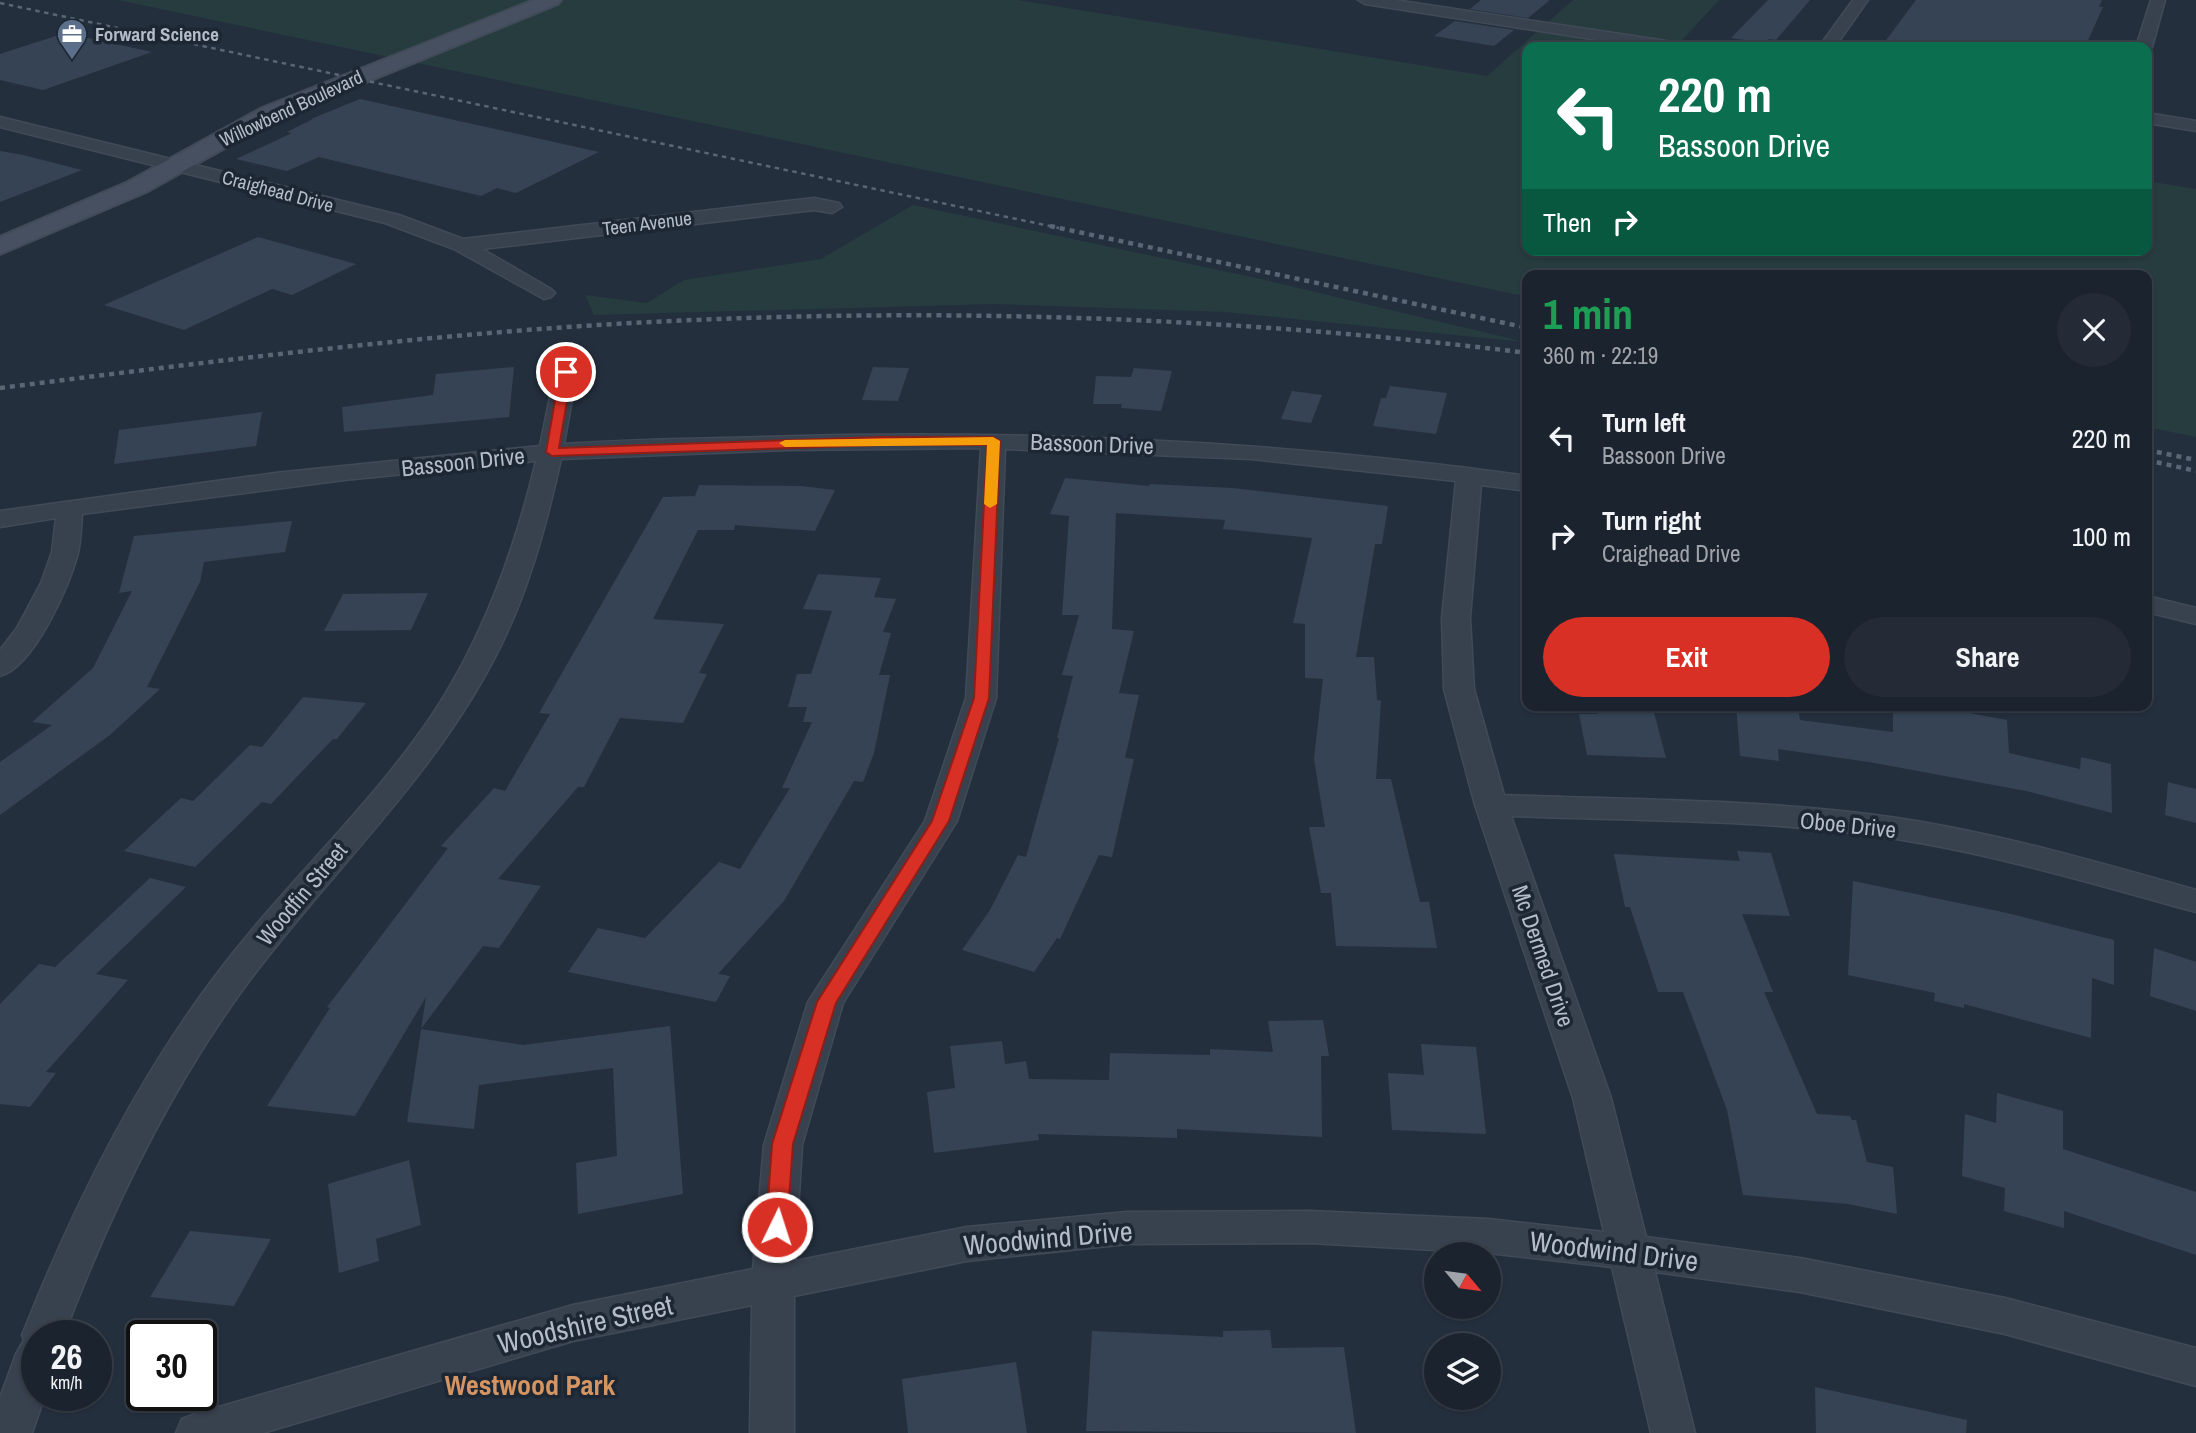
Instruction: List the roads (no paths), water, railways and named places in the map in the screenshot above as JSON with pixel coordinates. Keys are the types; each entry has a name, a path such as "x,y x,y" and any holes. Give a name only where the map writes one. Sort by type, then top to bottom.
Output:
{"main road":[{"name":"Willowbend Boulevard","path":"0,246 137,187 211,125 294,87 517,0"},
{"name":"Willowbend Boulevard","path":"10,224 223,137 290,104 551,0"},
{"path":"10,224 47,227"}],"street":[{"path":"1365,0 1423,4 1644,42"},
{"path":"1831,42 1861,0"},
{"path":"2145,42 2158,0"},
{"path":"2152,119 2196,126"},
{"name":"Craighead Drive","path":"0,122 392,219 461,245 544,293"},
{"name":"Teen Avenue","path":"461,245 814,204 832,207"},
{"path":"552,452 566,372"},
{"name":"Bassoon Drive","path":"0,519 70,508 552,452 882,441 1161,446 1343,461 1522,483"},
{"path":"772,1433 773,1282 783,1144 826,1002 941,821 981,698 993,441"},
{"name":"Woodfin Street","path":"50,1320 105,1192 184,1047 230,981 418,754 480,659 510,589 552,452"},
{"name":"Mc Dermed Drive","path":"1469,475 1455,618 1459,689 1491,805 1591,1098 1673,1433"},
{"path":"0,667 12,654 47,599 65,551 70,508"},
{"path":"2152,605 2196,616"},
{"name":"Oboe Drive","path":"1491,805 1830,820 2019,852 2196,901"},
{"name":"Woodwind Drive","path":"773,1282 967,1244 1127,1228 1338,1228 1488,1236 1800,1275 1991,1313 2196,1367"},
{"name":"Woodshire Street","path":"198,1433 395,1373 573,1323 773,1282"},
{"path":"10,1433 21,1401"}],"railway":[{"path":"0,3 1059,228"},
{"path":"1050,226 1522,327"},
{"path":"0,388 243,358 488,333 651,322 871,315 1090,318 1200,323 1522,352"},
{"path":"2152,451 2196,460"},
{"path":"2152,461 2196,471"}],"place":[{"name":"Forward Science","path":"72,61"}],"district":[{"name":"Westwood Park","path":"530,1385"}]}
